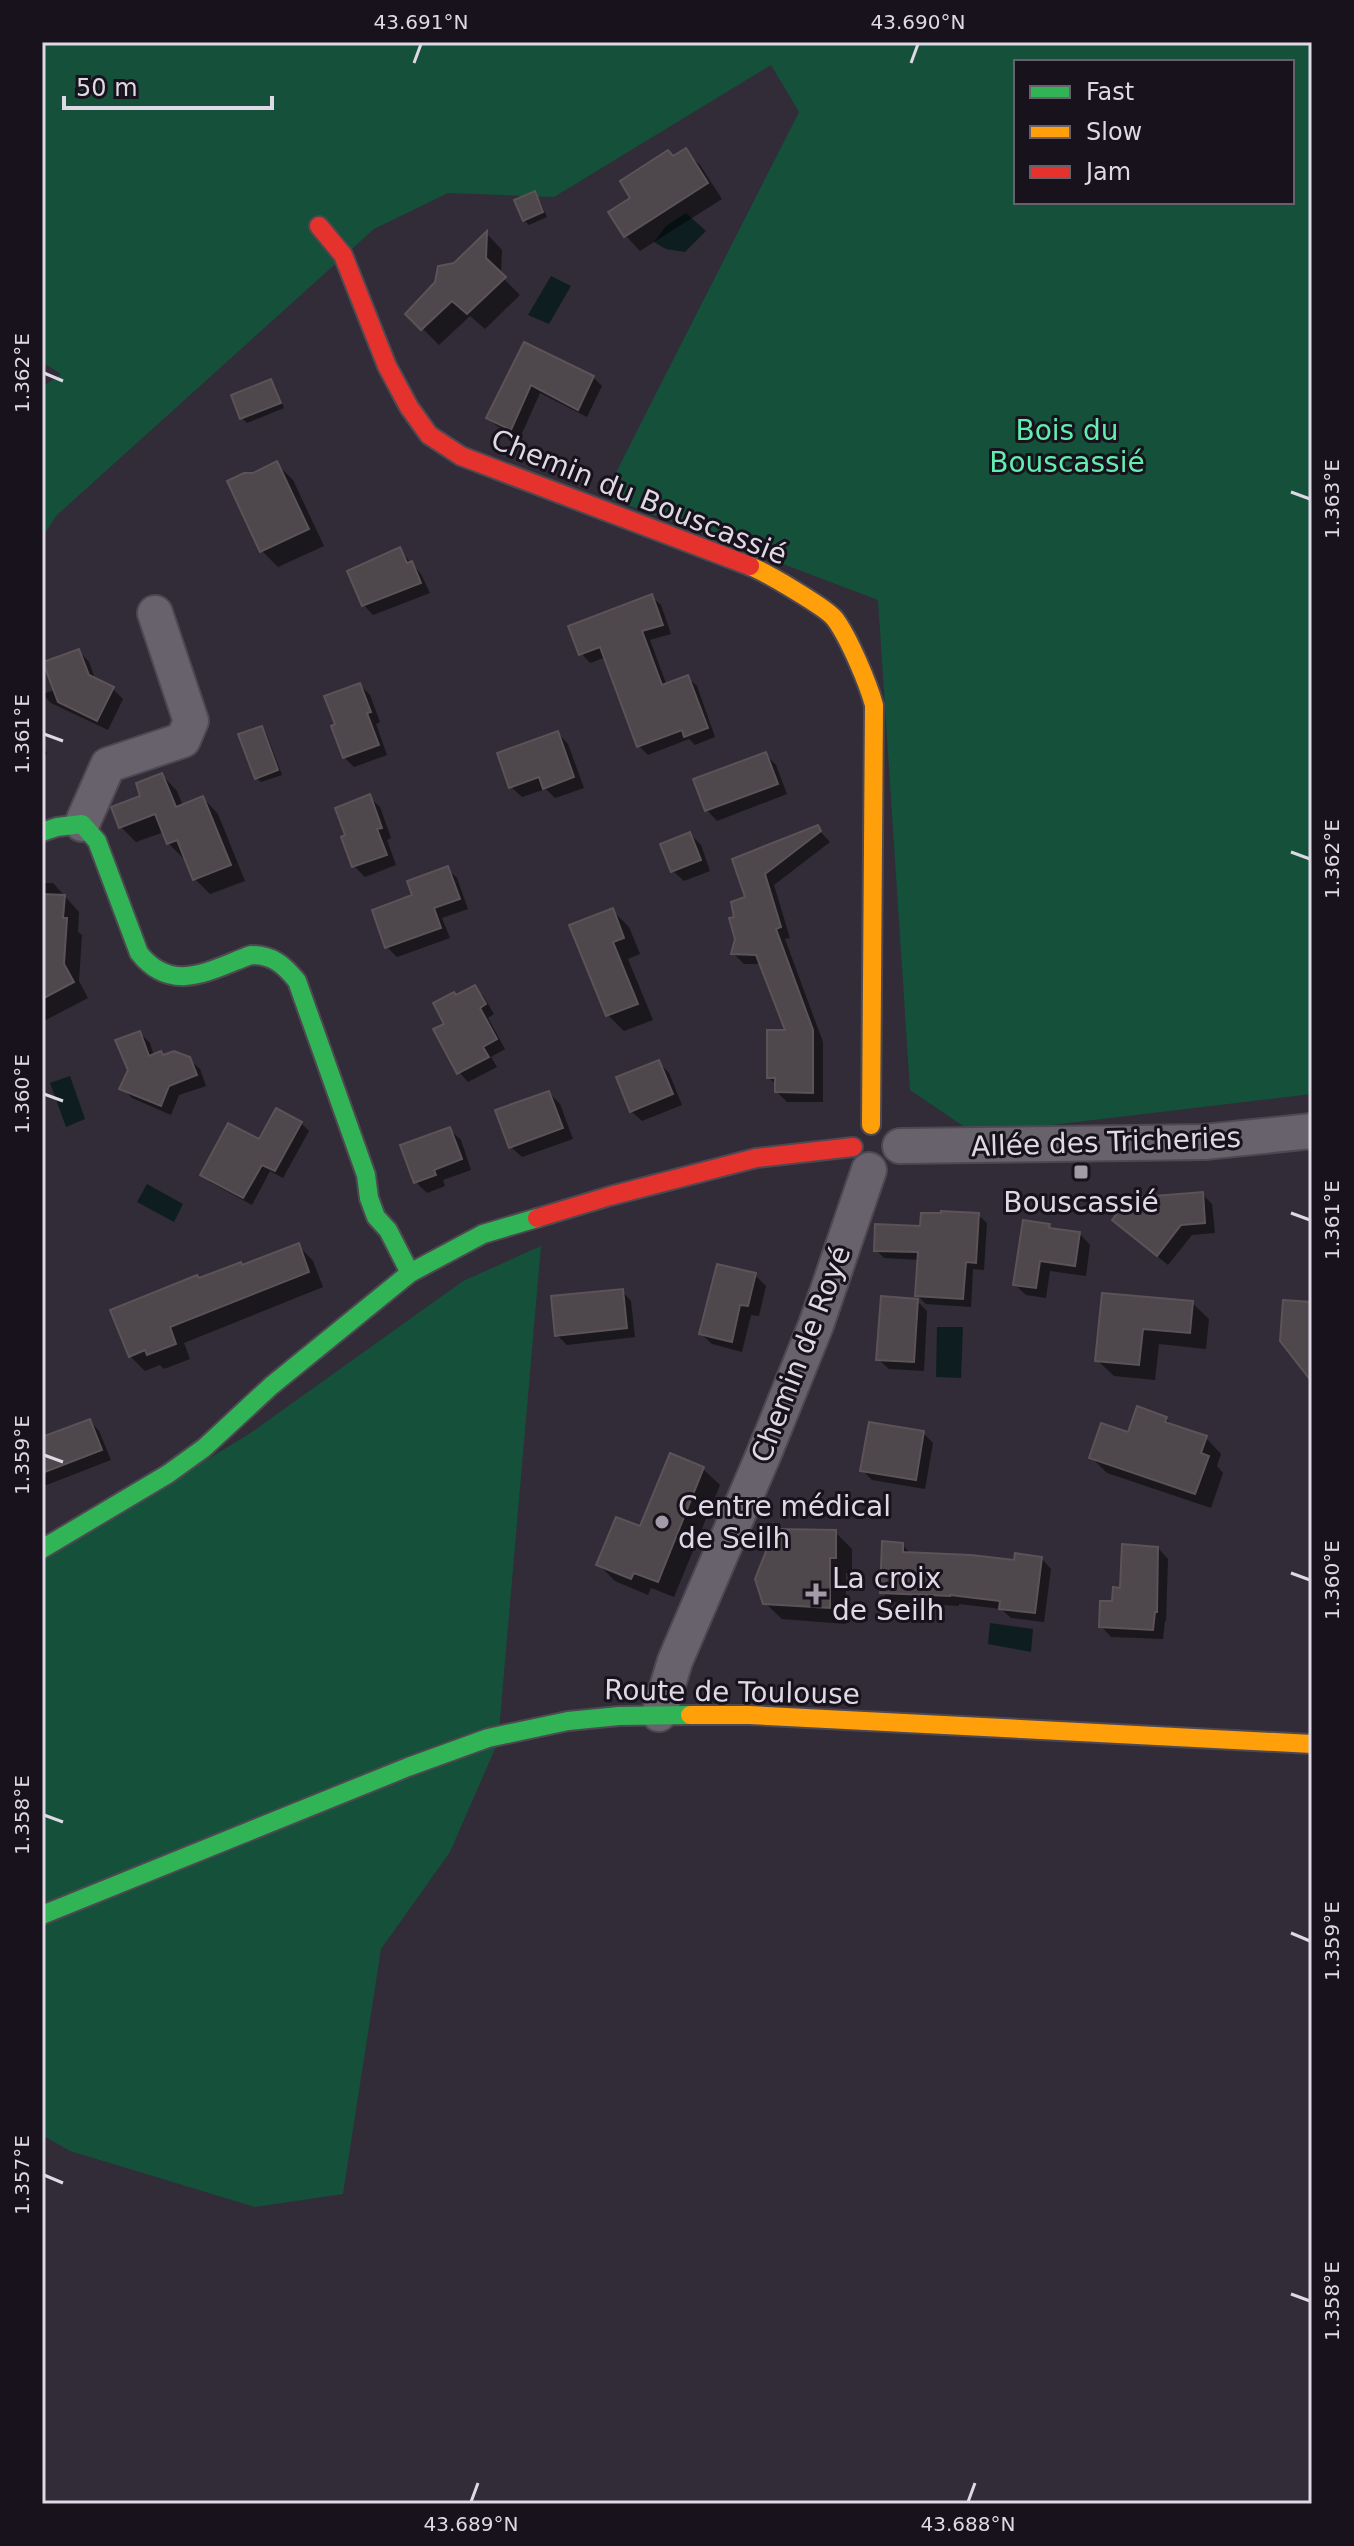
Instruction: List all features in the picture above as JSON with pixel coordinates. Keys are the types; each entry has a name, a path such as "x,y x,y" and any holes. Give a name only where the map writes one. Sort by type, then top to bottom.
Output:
{"street":[{"name":"Chemin du Bouscassié","path":"319,226 343,255 387,366 409,407 429,435 461,456 765,572 834,617 869,686 874,705 864,1147"},
{"path":"82,824 108,765 183,740 191,721 155,613"},
{"path":"82,824 97,841 147,967 159,975 175,979 261,954 282,962 297,981 366,1175 372,1208 388,1230 410,1273"},
{"path":"42,832 82,824"},
{"name":"Allée des Tricheries","path":"864,1147 881,1124 897,1136 900,1146 1204,1142 1312,1131"},
{"path":"42,1549 168,1474 204,1448 271,1386 410,1273 483,1234 610,1196 756,1158 864,1147"},
{"name":"Chemin de Royé","path":"659,1714 675,1661 816,1325 864,1147"},
{"name":"Route de Toulouse","path":"42,1915 418,1763 486,1739 541,1725 585,1719 659,1714 749,1715 1312,1744"}],"green space":[{"name":"Bois du Bouscassié","path":"42,42 1312,42 1312,1094 975,1134 910,1090 878,600 604,496 799,112 771,65 554,197 448,193 374,229 56,516 42,538 42,387 61,374 42,362"},
{"path":"541,1246 498,1742 450,1852 381,1949 343,2194 255,2207 70,2151 42,2135 42,1560 249,1434 463,1281"}],"shaded area":[{"path":"686,213 706,231 685,252 666,249 654,242 666,226"},
{"path":"551,276 571,286 549,324 528,315"},
{"path":"70,1076 85,1119 66,1127 50,1083"},
{"path":"147,1184 183,1204 174,1222 137,1202"},
{"path":"937,1327 963,1327 961,1378 936,1377"},
{"path":"990,1623 1033,1629 1031,1652 988,1644"}],"building":[{"path":"686,148 708,183 624,237 608,212 630,198 620,181 668,150 673,156"},
{"path":"535,191 543,212 523,221 514,200"},
{"path":"487,231 486,258 506,277 467,314 452,301 421,330 405,314 435,282 438,266 454,263"},
{"path":"524,342 594,376 578,410 531,385 511,430 486,418"},
{"path":"271,379 281,403 240,419 231,395"},
{"path":"277,461 309,529 260,552 227,481"},
{"path":"400,547 407,563 412,561 421,583 362,606 347,571"},
{"path":"652,594 663,625 642,631 662,685 688,675 708,728 684,737 682,730 637,747 600,647 579,655 568,626"},
{"path":"79,649 89,675 114,687 97,721 58,702 43,662"},
{"path":"360,683 379,745 343,758 324,696"},
{"path":"262,726 278,770 255,779 238,734"},
{"path":"558,731 574,777 543,789 539,777 509,788 497,753"},
{"path":"766,752 778,784 705,811 693,779"},
{"path":"162,773 176,807 203,796 231,865 193,880 177,840 167,844 155,814 119,828 111,807 140,796 136,783"},
{"path":"370,794 382,828 377,829 387,855 352,867 335,808"},
{"path":"818,825 821,831 765,874 781,927 776,929 813,1030 813,1093 775,1092 775,1078 767,1078 767,1030 785,1030 756,955 731,954 735,939 729,918 734,917 731,902 745,897 732,859"},
{"path":"690,832 701,860 671,872 660,844"},
{"path":"448,866 460,899 434,908 441,928 385,948 372,910 412,895 407,881"},
{"path":"42,894 65,895 64,964 74,982 42,999"},
{"path":"613,908 624,938 613,942 638,1004 606,1016 569,925"},
{"path":"475,985 486,1004 480,1008 497,1039 483,1047 489,1057 457,1074 433,1029 444,1024 433,1003"},
{"path":"140,1031 149,1056 161,1051 163,1055 174,1051 190,1057 197,1075 169,1086 161,1106 119,1089 128,1070 115,1040"},
{"path":"659,1060 673,1094 630,1112 616,1077"},
{"path":"549,1091 563,1128 509,1148 495,1110"},
{"path":"276,1108 302,1122 275,1171 262,1165 243,1198 200,1175 228,1123 259,1139"},
{"path":"450,1127 462,1159 434,1170 436,1175 414,1183 400,1145"},
{"path":"1203,1192 1205,1223 1181,1225 1157,1256 1112,1220 1129,1198"},
{"path":"921,1213 979,1213 976,1263 966,1262 963,1299 915,1296 918,1252 874,1251 875,1224 920,1226"},
{"path":"1023,1220 1050,1224 1049,1228 1080,1232 1075,1266 1040,1261 1036,1288 1013,1285"},
{"path":"299,1243 309,1272 170,1327 176,1344 147,1355 145,1350 129,1357 110,1310 197,1275 199,1278 241,1262 242,1265"},
{"path":"717,1264 756,1273 748,1306 740,1305 732,1342 699,1334"},
{"path":"623,1289 627,1328 555,1336 551,1296"},
{"path":"1102,1293 1193,1301 1190,1333 1143,1329 1139,1365 1095,1361"},
{"path":"881,1296 918,1299 914,1362 876,1360"},
{"path":"1283,1300 1312,1302 1312,1382 1280,1341"},
{"path":"1137,1406 1167,1417 1165,1422 1207,1436 1201,1453 1209,1456 1195,1494 1089,1458 1101,1423 1128,1432"},
{"path":"90,1419 102,1450 42,1473 42,1437"},
{"path":"869,1422 924,1431 916,1480 860,1471"},
{"name":"Centre médical de Seilh","path":"670,1453 704,1467 658,1582 634,1573 631,1579 596,1565 616,1517 640,1526"},
{"path":"775,1529 836,1530 836,1558 830,1558 830,1608 763,1604 755,1579"},
{"path":"882,1541 903,1543 903,1552 1014,1560 1015,1553 1042,1557 1035,1613 999,1609 1000,1601 950,1595 880,1593"},
{"path":"1122,1544 1158,1547 1157,1612 1153,1630 1099,1627 1100,1601 1112,1601 1113,1587 1120,1588"}],"traffic: fast":[{"path":"42,832 82,824 97,841 139,953 152,966 178,976 192,975 259,955 277,962 297,981 366,1175 369,1198 376,1217 388,1230 410,1273"},
{"path":"42,1549 168,1474 204,1448 271,1386 410,1273 483,1234 537,1218"},
{"path":"42,1915 408,1767 488,1738 568,1721 619,1716 690,1715"}],"traffic: slow":[{"path":"750,566 809,599 835,619 858,661 874,705 871,1125"},
{"path":"690,1715 749,1715 1312,1744"}],"traffic: jam":[{"path":"319,226 343,255 387,366 409,407 429,435 461,456 750,566"},
{"path":"537,1218 756,1158 853,1147"}],"place":[{"name":"Bouscassié","path":"1081,1172"},
{"name":"Centre médical de Seilh","path":"662,1522"},
{"name":"La croix de Seilh","path":"816,1594"}]}
